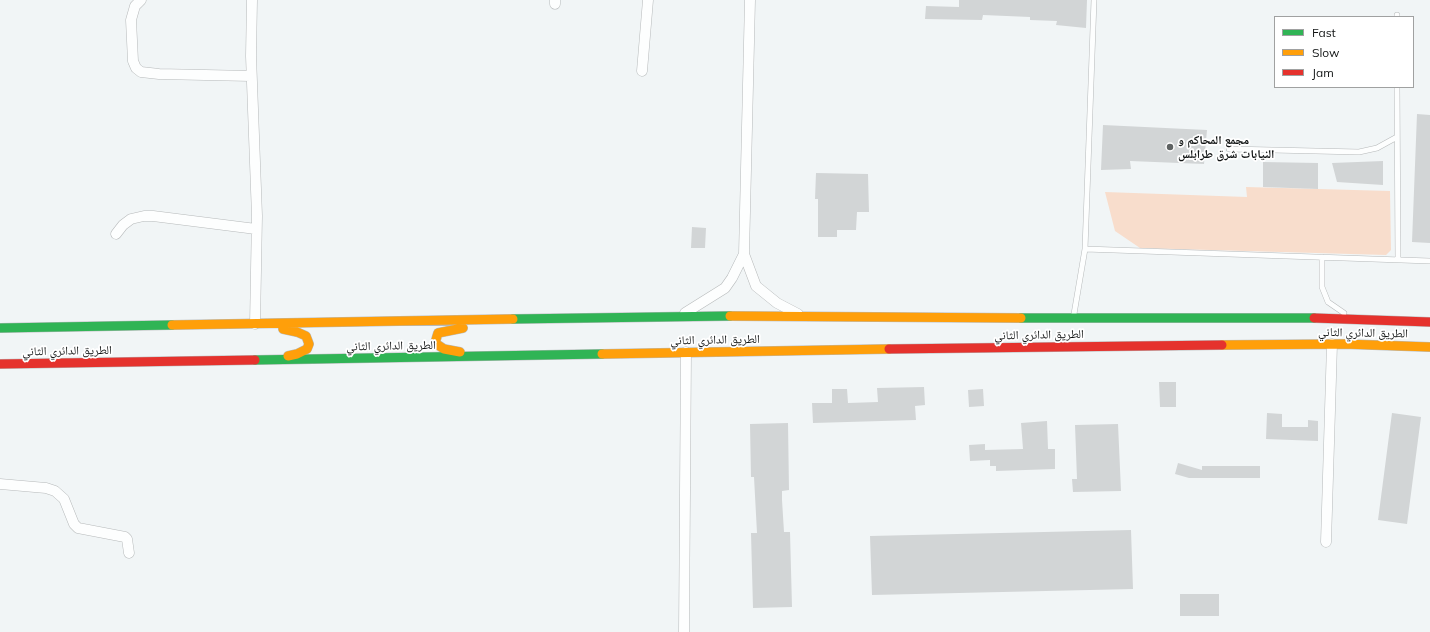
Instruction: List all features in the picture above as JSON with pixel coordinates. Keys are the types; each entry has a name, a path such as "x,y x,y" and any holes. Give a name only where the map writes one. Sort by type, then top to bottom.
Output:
{"highway":[{"name":"الطريق الدائري الثاني","path":"0,328 680,316 1073,319 1324,318 1430,322"},
{"path":"491,357 444,349 435,343 438,334 454,328 607,323 680,316"},
{"path":"255,324 297,332 306,336 309,344 307,349 297,354 270,359"},
{"name":"الطريق الدائري الثاني","path":"0,364 491,357 686,352 1332,344 1430,347"}],"street":[{"path":"141,0 135,6 131,20 133,61 136,68 141,72 160,74 251,76"},
{"path":"252,0 251,76 256,229 255,324"},
{"path":"642,71 648,0"},
{"path":"750,0 744,254 756,286 778,303 803,316"},
{"path":"116,234 123,225 131,219 144,216 256,229"},
{"path":"680,316 725,288 732,278 744,254"},
{"path":"1326,542 1332,344"},
{"path":"684,632 686,352"},
{"path":"0,484 46,488 55,491 64,499 74,524 78,528 125,537 127,539 129,553"}],"lane":[{"path":"1073,319 1085,249 1094,0"},
{"path":"1397,88 1398,260"},
{"path":"1229,149 1359,152 1377,148 1397,137"},
{"path":"1085,249 1430,261"},
{"path":"1322,257 1322,287 1328,302 1353,319"}],"shaded area":[{"path":"1246,187 1390,191 1391,250 1386,255 1140,248 1115,231 1105,192 1247,197"}],"building":[{"path":"959,0 1087,0 1086,28 1056,25 1057,21 1030,20 1030,17 983,15 982,20 925,19 926,6 959,7"},
{"path":"1417,114 1430,115 1430,243 1412,242"},
{"path":"1103,125 1207,130 1204,164 1130,161 1131,169 1101,170"},
{"path":"1383,161 1383,185 1337,182 1332,163"},
{"path":"1263,162 1318,163 1318,189 1263,187"},
{"path":"816,173 868,174 869,212 857,212 856,230 837,230 837,237 818,237 818,199 815,199"},
{"path":"692,227 706,228 705,248 691,248"},
{"path":"1159,382 1176,382 1176,407 1160,407"},
{"path":"924,387 925,405 915,406 916,420 813,423 812,403 832,403 832,389 847,389 848,403 878,402 877,388"},
{"path":"983,389 984,406 969,407 968,390"},
{"path":"1267,413 1282,414 1282,427 1308,427 1308,420 1318,421 1318,441 1266,439"},
{"path":"1392,413 1421,417 1407,524 1378,520"},
{"path":"1047,421 1048,449 1055,449 1055,469 996,471 996,466 990,466 990,460 970,461 969,445 985,444 985,450 1023,449 1021,423"},
{"path":"788,423 789,490 782,491 782,500 784,532 790,532 792,607 753,608 751,533 757,533 754,477 751,477 750,424"},
{"path":"1118,424 1121,491 1073,492 1072,479 1077,479 1075,425"},
{"path":"1178,463 1202,470 1202,466 1260,466 1260,478 1189,478 1175,474"},
{"path":"1131,530 1133,589 872,595 870,536"},
{"path":"1180,594 1219,594 1219,616 1180,616"}],"traffic: fast":[{"path":"513,319 730,316"},
{"path":"1021,318 1314,318"},
{"path":"0,328 172,325"},
{"path":"255,360 602,354"}],"traffic: slow":[{"path":"730,316 1021,318"},
{"path":"172,325 513,319"},
{"path":"460,352 444,349 435,343 438,333 463,328"},
{"path":"283,329 297,332 306,336 309,344 307,349 297,354 288,356"},
{"path":"1222,345 1344,344 1430,347"},
{"path":"602,354 889,349"}],"traffic: jam":[{"path":"1314,318 1430,322"},
{"path":"889,349 1222,345"},
{"path":"0,364 255,360"}],"place":[{"name":"مجمع المحاكم و النيابات شرق طرابلس","path":"1170,147"}]}
